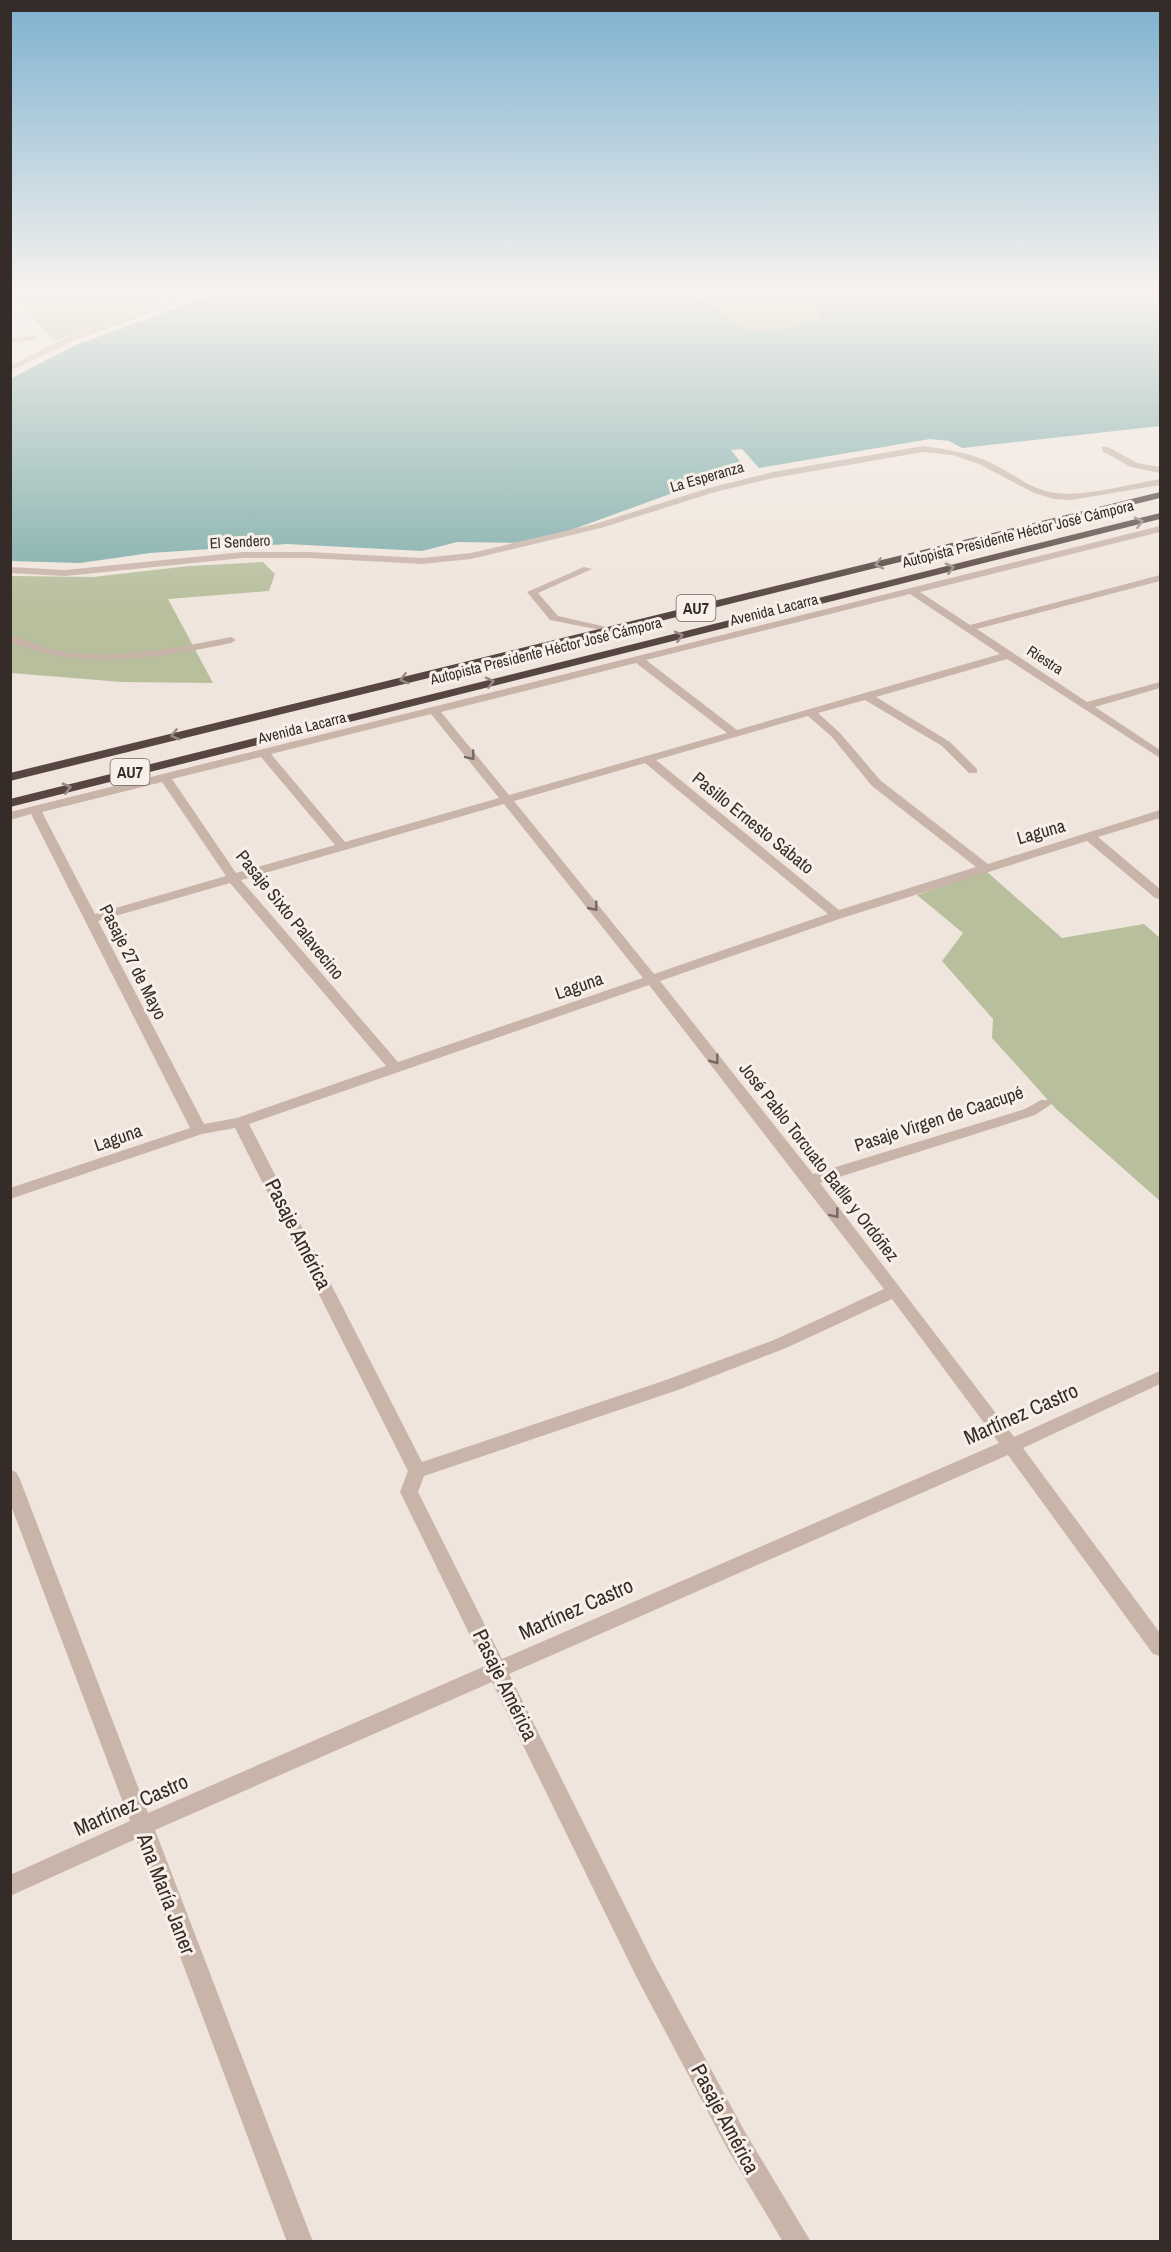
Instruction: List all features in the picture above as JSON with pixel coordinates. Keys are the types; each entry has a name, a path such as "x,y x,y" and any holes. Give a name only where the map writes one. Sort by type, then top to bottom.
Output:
{"highway":[{"name":"Autopista Presidente Héctor José Cámpora","path":"10,777 231,721 1161,495"},
{"name":"Autopista Presidente Héctor José Cámpora","path":"10,803 1161,516"}],"street":[{"name":"La Esperanza","path":"471,556 588,529 712,490 773,475 923,449 953,453 982,462 1037,491 1054,496 1071,497 1161,482"},
{"path":"1105,449 1134,465 1161,470"},
{"name":"Avenida Lacarra","path":"10,816 1161,529"},
{"name":"El Sendero","path":"10,570 64,573 243,555 309,555 422,561 471,556"},
{"path":"587,568 532,592 554,618 607,630"},
{"path":"970,628 1161,578"},
{"name":"Riestra","path":"912,591 1161,755"},
{"path":"10,638 26,646 71,655 122,657 231,640"},
{"path":"91,920 1009,655"},
{"path":"638,659 736,734"},
{"path":"1086,705 1161,685"},
{"path":"867,696 946,744 973,771"},
{"name":"José Pablo Torcuato Batlle y Ordóñez","path":"434,711 653,980 1014,1444 1161,1648"},
{"path":"810,712 836,735 876,783 985,868"},
{"path":"264,753 343,847"},
{"name":"Pasillo Ernesto Sábato","path":"647,759 837,915"},
{"name":"Pasaje Sixto Palavecino","path":"165,777 233,878 396,1070"},
{"name":"Pasaje 27 de Mayo","path":"35,810 199,1130"},
{"name":"Laguna","path":"10,1194 199,1130 240,1122 396,1070 837,915 1161,814"},
{"path":"1090,837 1161,895"},
{"name":"Pasaje Virgen de Caacupé","path":"809,1180 1030,1112 1046,1103"},
{"name":"Pasaje América","path":"240,1122 417,1471 409,1492 498,1669 625,1934 765,2194 798,2241"},
{"path":"417,1471 672,1385 780,1344 894,1291"},
{"name":"Martínez Castro","path":"10,1886 141,1826 1014,1444 1161,1377"},
{"name":"Ana María Janer","path":"10,1477 300,2241"}],"green space":[{"path":"263,562 275,574 269,591 168,599 213,683 122,682 11,673 11,576 93,577 189,566"},
{"path":"986,871 1062,938 1144,924 1160,938 1160,1201 1057,1110 992,1038 993,1019 942,961 963,933 917,895"}],"water":[{"path":"10,400 1160,400 1160,426 962,448 949,441 930,439 759,468 742,449 731,450 747,470 692,486 571,530 523,543 457,542 422,551 287,544 150,553 80,563 11,561"}]}
